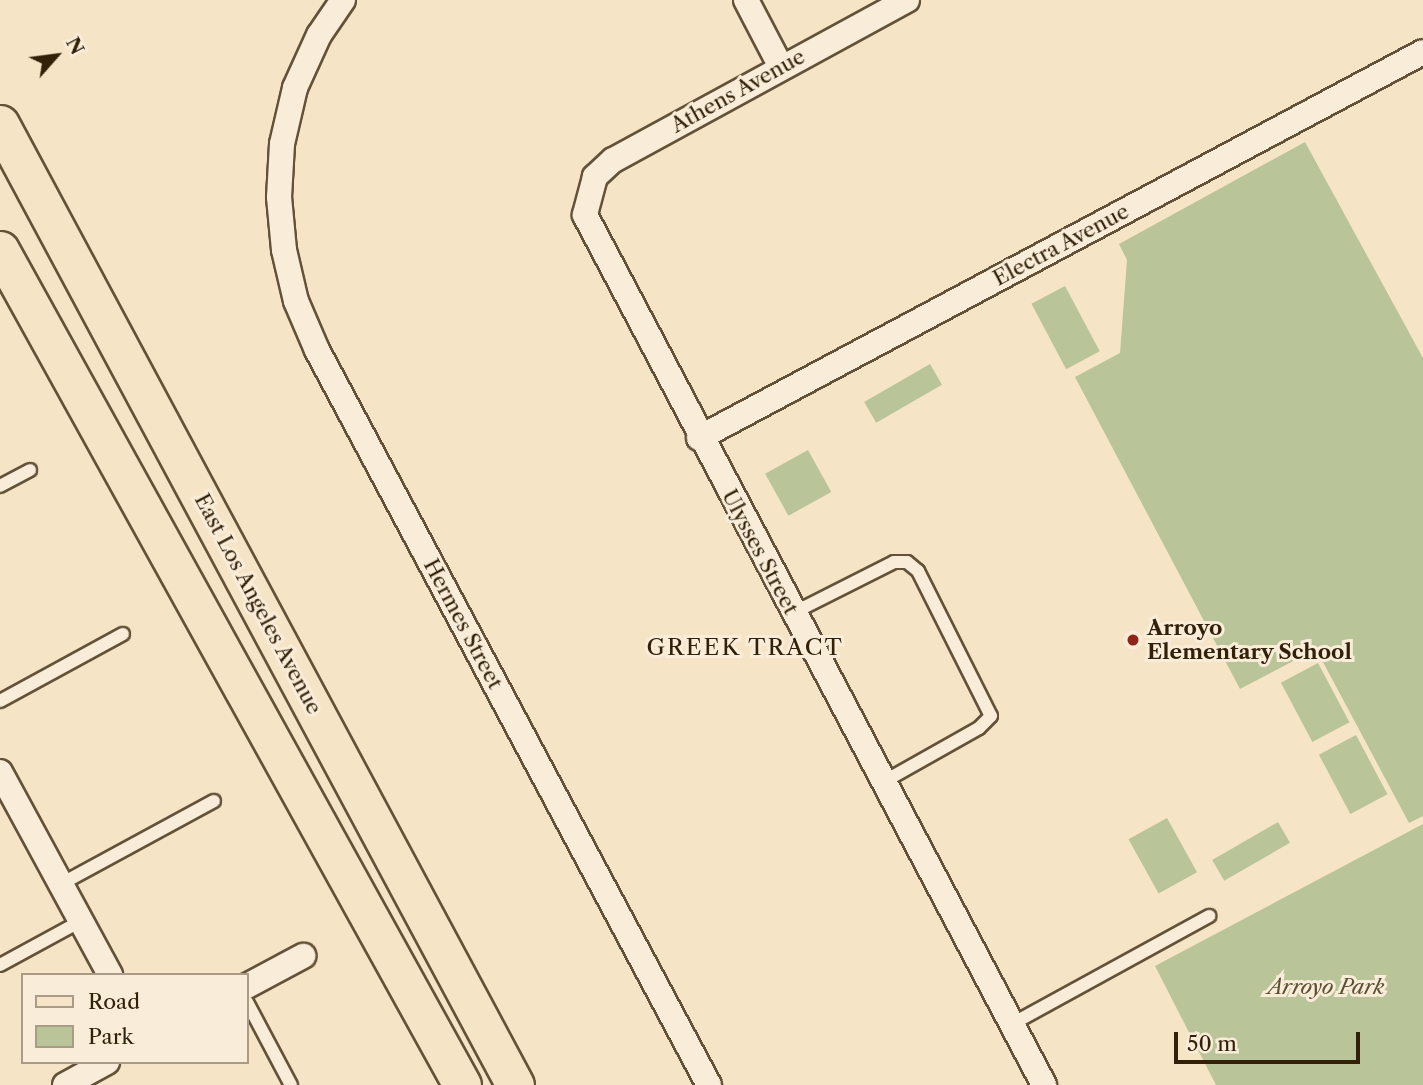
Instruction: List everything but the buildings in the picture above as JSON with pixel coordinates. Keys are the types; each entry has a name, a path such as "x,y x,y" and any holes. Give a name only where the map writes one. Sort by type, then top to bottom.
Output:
{"main road":[{"name":"East Los Angeles Avenue","path":"0,124 514,1085"},
{"path":"0,250 462,1085"}],"street":[{"name":"Hermes Street","path":"343,0 318,35 295,88 282,144 279,197 284,250 296,301 317,350 709,1085"},
{"path":"746,0 782,67"},
{"name":"Athens Avenue","path":"586,201 595,177 613,160 907,0"},
{"name":"Electra Avenue","path":"699,438 1423,52"},
{"name":"Ulysses Street","path":"586,201 589,229 1044,1085"},
{"path":"0,772 109,973"},
{"path":"248,985 303,956"},
{"path":"74,1083 104,1064"}],"lane":[{"path":"0,486 30,470"},
{"path":"792,613 894,562 906,562 918,571 991,716 979,728 883,782"},
{"path":"0,701 123,634"},
{"path":"61,884 214,801"},
{"path":"1012,1024 1209,916"},
{"path":"0,965 81,922"},
{"path":"248,1004 291,1085"}],"green space":[{"path":"1305,142 1423,358 1423,816 1409,823 1316,649 1240,689 1075,377 1120,353 1127,260 1119,244"},
{"path":"1065,286 1100,351 1066,369 1031,304"},
{"path":"930,364 942,385 876,423 864,402"},
{"path":"808,450 831,492 788,516 765,474"},
{"path":"1318,663 1349,722 1312,742 1281,683"},
{"path":"1356,735 1387,794 1350,814 1319,755"},
{"path":"1167,818 1197,872 1159,894 1129,839"},
{"path":"1278,822 1290,843 1224,881 1212,860"},
{"name":"Arroyo Park","path":"1423,824 1423,1085 1216,1085 1155,966"}],"place":[{"name":"Arroyo Elementary School","path":"1133,640"}],"district":[{"name":"GREEK TRACT","path":"745,647"}]}
